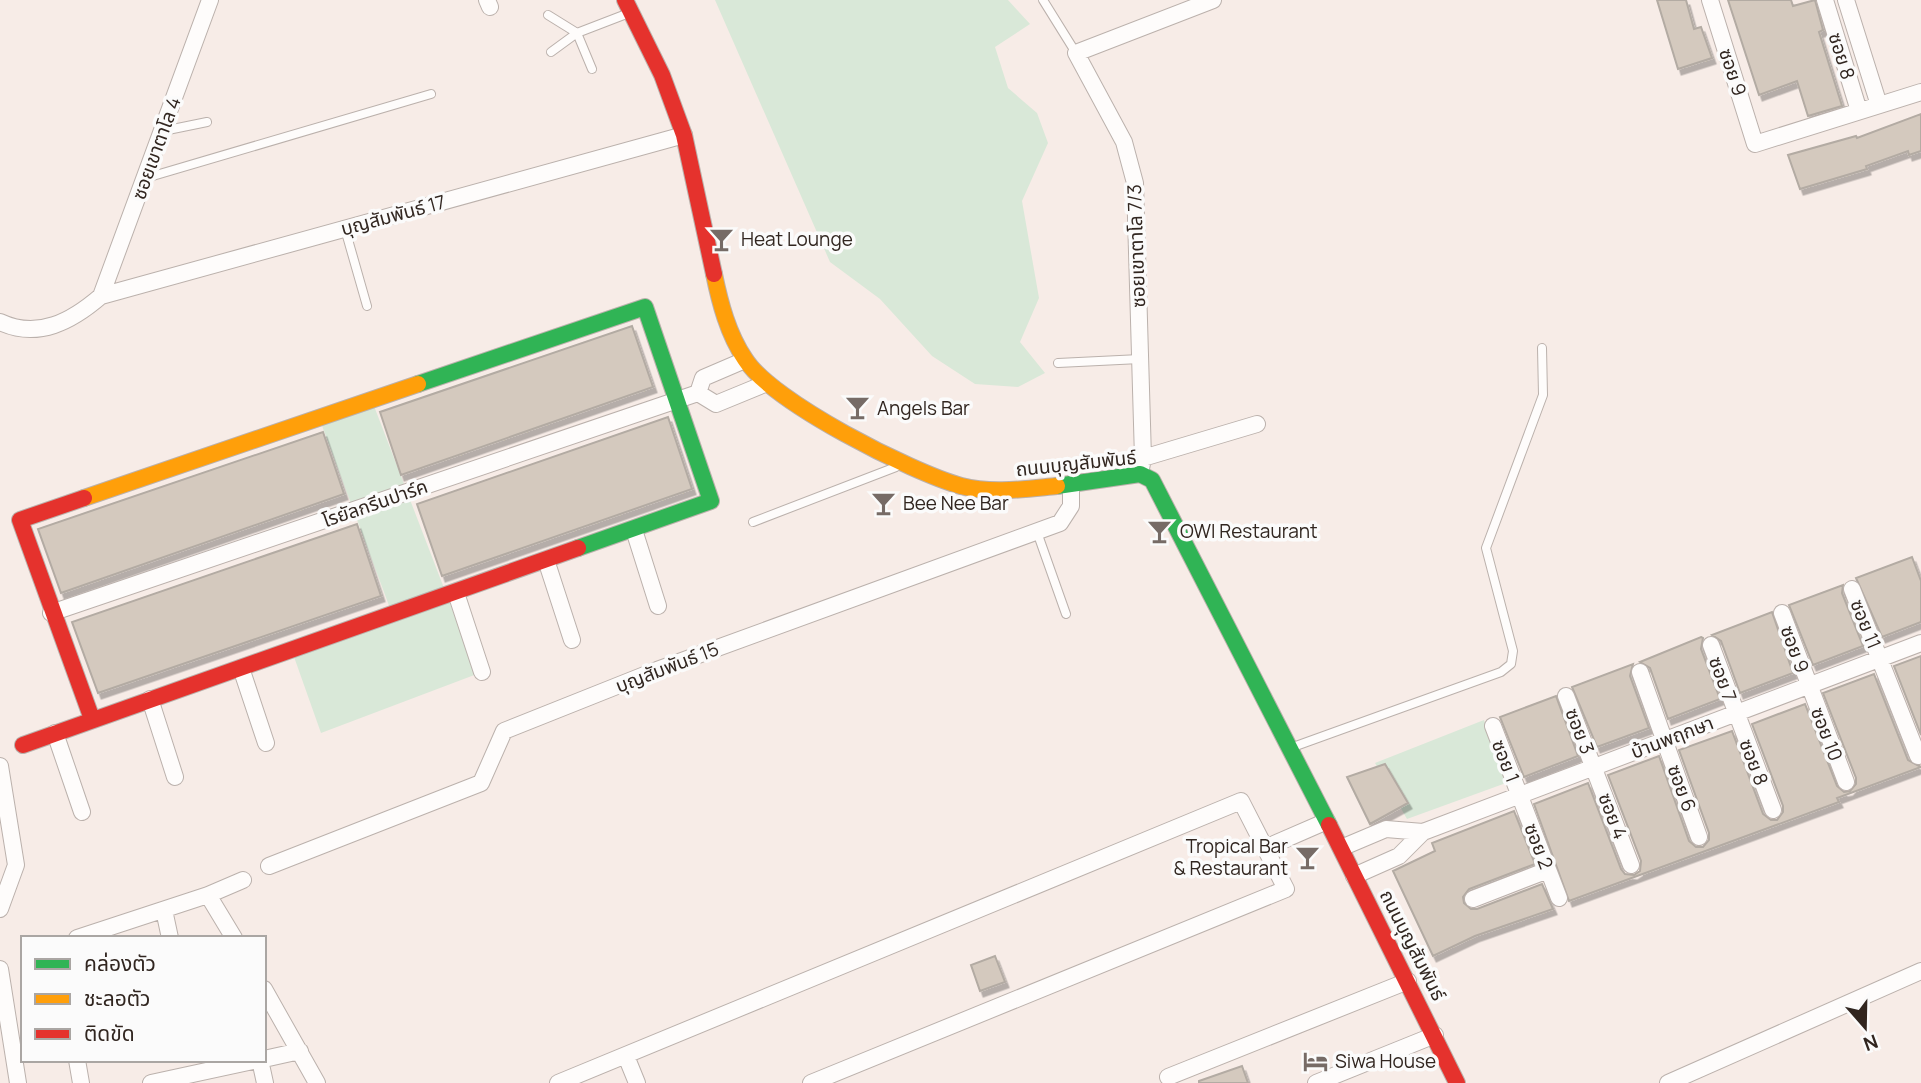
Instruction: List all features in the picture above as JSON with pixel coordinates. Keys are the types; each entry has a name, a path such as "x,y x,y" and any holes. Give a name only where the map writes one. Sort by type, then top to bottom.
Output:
{"street":[{"name":"ซอยเขาตาโล 4","path":"102,296 210,0"},
{"path":"1076,53 1213,0"},
{"name":"ซอย 9","path":"1710,0 1755,144 1859,111"},
{"name":"ซอย 8","path":"1825,0 1859,111"},
{"name":"ซอย 8","path":"1846,0 1879,105"},
{"name":"ถนนบุญสัมพันธ์","path":"628,6 662,75 684,135 722,310 745,360 767,383 798,405 902,464 962,486 1000,491 1071,485 1142,466 1162,495 1457,1083"},
{"name":"ซอยเขาตาโล 7/3","path":"1076,53 1124,142 1135,183 1142,466"},
{"path":"1859,111 1921,92"},
{"name":"บุญสัมพันธ์ 17","path":"102,296 684,135"},
{"path":"0,322 12,328 41,330 79,315 102,296"},
{"path":"23,744 711,501 645,307 20,520 51,613 92,719"},
{"name":"โรยัลกรีนปาร์ค","path":"51,613 676,402 698,393 703,378 745,360"},
{"path":"698,393 716,404 767,383"},
{"path":"1142,466 1258,425"},
{"name":"บุญสัมพันธ์ 15","path":"269,866 481,782 504,731 657,670 1060,523 1071,506 1071,485"},
{"path":"634,530 657,606"},
{"path":"546,560 572,640"},
{"name":"ซอย 11","path":"1852,589 1918,756"},
{"path":"456,593 482,672"},
{"name":"ซอย 9","path":"1782,614 1809,685"},
{"name":"บ้านพฤกษา","path":"1354,876 1399,856 1423,832 1921,643"},
{"name":"ซอย 7","path":"1711,645 1735,713"},
{"path":"241,668 266,743"},
{"name":"ซอย 6","path":"1640,672 1699,836"},
{"name":"ซอย 10","path":"1809,685 1846,782"},
{"name":"ซอย 3","path":"1566,696 1594,767"},
{"path":"150,699 175,777"},
{"name":"ซอย 8","path":"1735,713 1773,810"},
{"name":"ซอย 1","path":"1493,726 1519,795"},
{"path":"55,733 82,812"},
{"path":"0,766 16,865 0,909"},
{"name":"ซอย 4","path":"1594,767 1631,865"},
{"name":"ซอย 2","path":"1519,795 1559,898"},
{"path":"558,1083 596,1076 626,1056 1241,802 1286,889 811,1083"},
{"path":"1265,848 1327,821"},
{"name":"บ้านพฤกษา","path":"1341,848 1386,829 1423,832"},
{"path":"1473,899 1548,870"},
{"path":"84,936 208,895 243,880"},
{"path":"208,895 233,936"},
{"path":"164,910 170,936"},
{"path":"0,969 18,1083"},
{"path":"1668,1083 1921,971"},
{"path":"1168,1077 1408,981"},
{"path":"266,992 317,1083"},
{"path":"1316,1083 1435,1035"},
{"path":"266,1059 300,1051"},
{"path":"626,1056 637,1083"},
{"path":"77,1062 81,1083"},
{"path":"151,1083 199,1066 240,1062"},
{"path":"261,1062 265,1083"}],"lane":[{"name":"ซอยเขาตาโล 7/3","path":"1043,0 1076,53"},
{"path":"551,51 577,33 628,6"},
{"path":"548,15 577,33 592,69"},
{"path":"146,178 431,94"},
{"path":"163,131 207,122"},
{"path":"345,229 366,306"},
{"path":"1290,748 1501,672 1511,664 1513,651 1486,548 1543,395 1542,348"},
{"path":"1058,362 1140,359"},
{"path":"753,522 902,464"},
{"path":"1037,532 1066,614"}],"green space":[{"path":"715,0 1008,0 1030,24 995,47 1008,88 1037,113 1048,143 1022,201 1039,298 1020,342 1045,373 1018,387 975,384 932,356 880,299 830,262"},
{"path":"374,406 477,674 321,733 293,654 394,619 321,423"},
{"path":"1484,720 1506,783 1407,819 1375,763"}],"building":[{"path":"1657,0 1686,0 1694,29 1701,27 1712,58 1678,69"},
{"path":"1728,0 1791,0 1793,6 1815,0 1823,30 1819,32 1842,106 1808,116 1797,81 1759,95"},
{"path":"1921,114 1921,151 1909,155 1908,151 1866,166 1867,169 1800,189 1788,155 1856,136 1857,138"},
{"path":"632,326 653,387 401,475 380,412"},
{"path":"668,417 692,489 442,576 417,504"},
{"path":"323,432 344,494 61,593 38,529"},
{"path":"357,524 381,596 98,693 72,622"},
{"path":"1912,557 1921,581 1921,622 1882,637 1856,578"},
{"path":"1843,585 1842,593 1863,646 1813,665 1789,605"},
{"path":"1772,612 1793,673 1740,693 1721,641 1712,635"},
{"path":"1701,637 1701,649 1720,699 1668,719 1650,668 1640,662"},
{"path":"1921,656 1921,735 1894,666"},
{"path":"1633,664 1630,676 1649,728 1597,747 1572,687"},
{"path":"1874,674 1908,760 1921,767 1837,798 1839,802 1569,901 1534,804 1588,783 1621,869 1625,874 1634,875 1640,871 1641,861 1608,775 1659,756 1689,841 1696,847 1703,847 1709,840 1709,833 1679,750 1732,731 1763,814 1771,820 1777,820 1783,812 1783,806 1752,724 1805,704 1837,786 1844,792 1850,791 1856,784 1856,778 1823,693"},
{"path":"1556,696 1578,756 1524,777 1500,717"},
{"path":"1385,764 1408,803 1370,824 1347,777"},
{"path":"1514,811 1535,864 1469,889 1463,897 1464,903 1471,909 1477,909 1542,884 1553,909 1475,936 1433,956 1393,871 1435,851 1432,843"},
{"path":"995,956 1005,982 980,991 971,965"},
{"path":"1242,1066 1248,1083 1199,1083 1199,1081"}],"traffic: fast":[{"path":"418,384 645,307 711,501 578,548"},
{"path":"1057,486 1140,474 1152,480 1329,825"}],"traffic: slow":[{"path":"714,274 725,318 745,359 783,395 812,414 878,451 961,486 997,490 1057,486"},
{"path":"84,498 418,384"}],"traffic: jam":[{"path":"625,0 662,75 684,135 714,274"},
{"path":"84,498 20,520 92,719"},
{"path":"23,745 578,548"},
{"path":"1329,825 1457,1083"}],"place":[{"name":"Heat Lounge","path":"721,239"},
{"name":"Angels Bar","path":"857,408"},
{"name":"Bee Nee Bar","path":"883,503"},
{"name":"OWI Restaurant","path":"1160,531"},
{"name":"Tropical Bar & Restaurant","path":"1308,857"},
{"name":"Siwa House","path":"1315,1061"}]}
